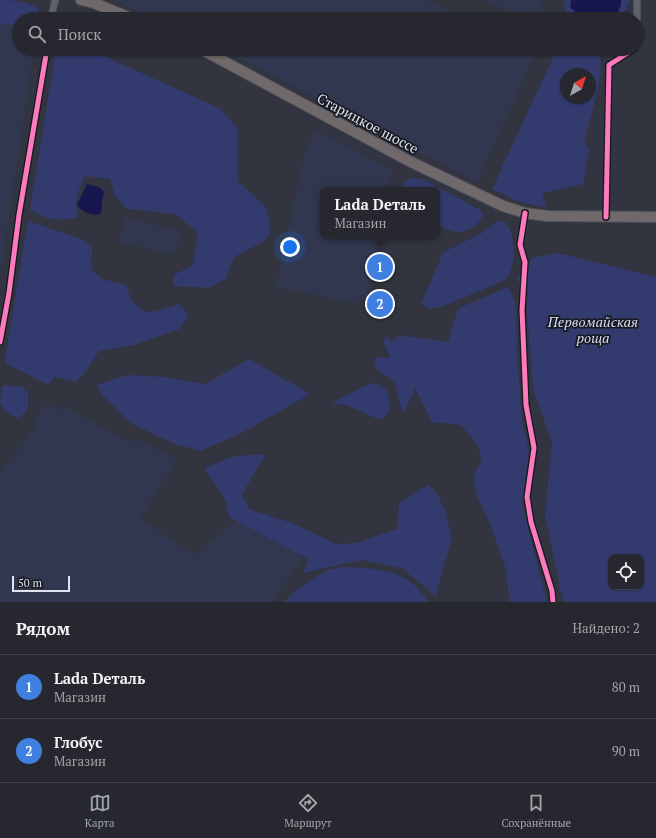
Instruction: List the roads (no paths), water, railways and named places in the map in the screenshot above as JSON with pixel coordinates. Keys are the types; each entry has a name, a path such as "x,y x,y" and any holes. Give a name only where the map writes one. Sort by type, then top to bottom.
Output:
{"main road":[{"path":"81,0 94,3 115,12"},
{"name":"Старицкое шоссе","path":"214,56 409,161 503,206 525,213 559,216 656,217"}],"street":[{"path":"52,12 54,0"},
{"path":"637,0 637,12"},
{"path":"0,342 9,293 19,215 45,56"},
{"path":"606,217 609,65 623,56"},
{"path":"525,213 520,245 525,262 522,310 526,405 534,448 527,497 531,522 552,591 553,602"}],"place":[{"name":"Lada Dеталь","path":"380,267"},
{"name":"Глобус","path":"380,304"}],"park label":[{"name":"Первомайская роща","path":"593,330"}]}
